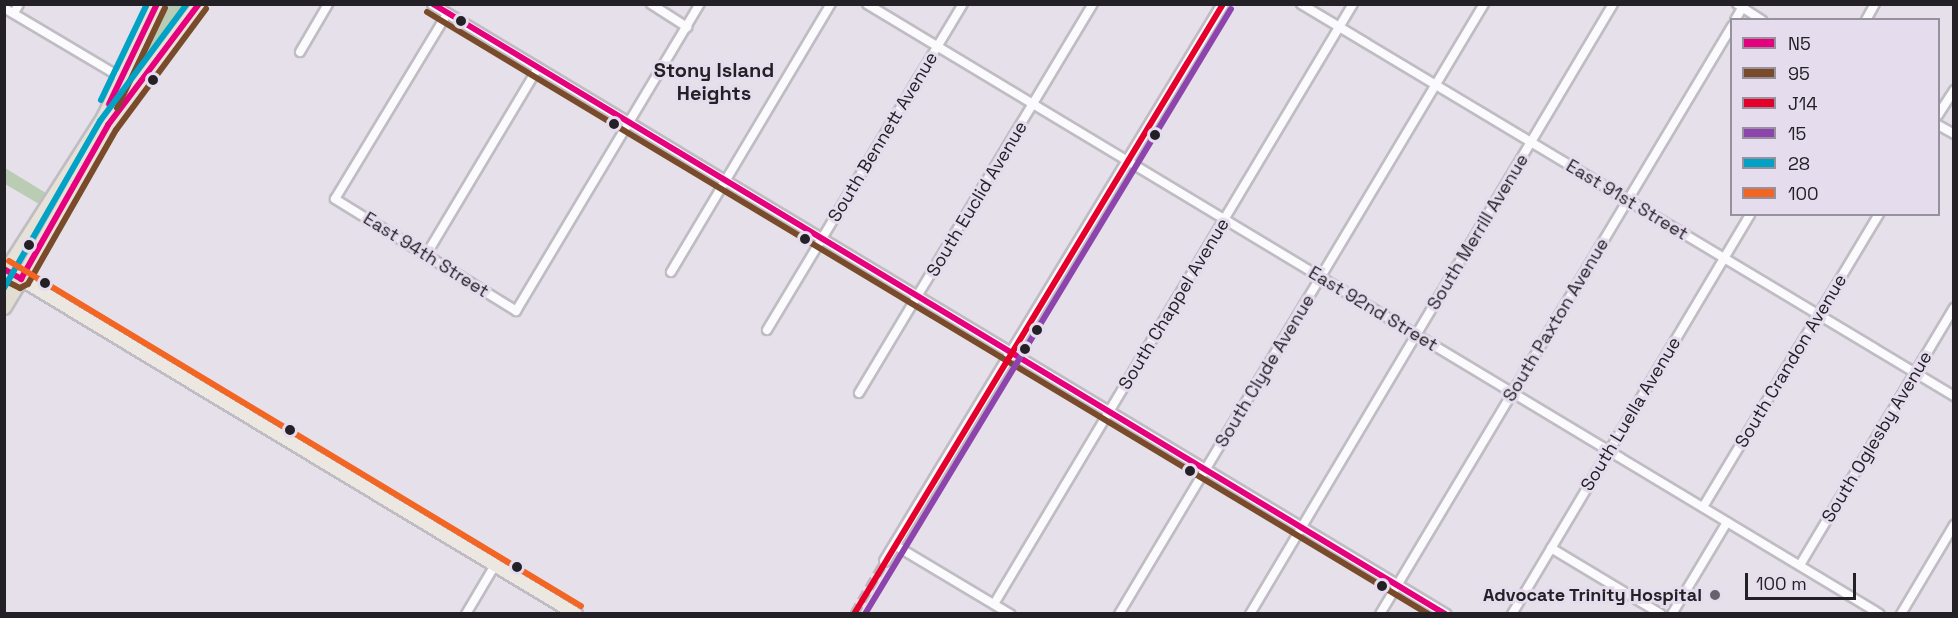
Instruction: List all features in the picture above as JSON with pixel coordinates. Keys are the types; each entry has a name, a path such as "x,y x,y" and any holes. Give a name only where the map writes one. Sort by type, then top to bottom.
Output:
{"highway":[{"path":"5,271 103,118 120,77 157,4"},
{"path":"4,307 108,125 200,4"}],"main road":[{"path":"888,563 1223,4"},
{"path":"5,271 576,614"}],"street":[{"path":"14,13 19,4"},
{"path":"300,52 328,4"},
{"path":"432,4 1446,614"},
{"path":"651,4 687,27"},
{"path":"629,123 700,4"},
{"path":"670,272 831,4"},
{"name":"East 92nd Street","path":"867,4 1880,614"},
{"name":"South Bennett Avenue","path":"767,330 963,4"},
{"name":"South Euclid Avenue","path":"859,393 1093,4"},
{"name":"East 91st Street","path":"1301,4 1953,396"},
{"name":"South Chappel Avenue","path":"994,604 1353,4"},
{"name":"South Clyde Avenue","path":"1119,614 1484,4"},
{"name":"South Merrill Avenue","path":"1250,614 1614,4"},
{"path":"1867,18 1875,4"},
{"path":"1741,6 1759,18"},
{"path":"4,8 137,87"},
{"name":"East 94th Street","path":"447,14 335,199 516,311 629,123"},
{"name":"South Paxton Avenue","path":"1380,614 1730,28"},
{"path":"426,255 538,68"},
{"path":"1940,112 1953,90"},
{"path":"1940,126 1953,134"},
{"name":"South Luella Avenue","path":"1512,614 1749,216"},
{"name":"South Crandon Avenue","path":"1703,507 1878,216"},
{"name":"South Oglesby Avenue","path":"1800,565 1953,308"},
{"path":"1672,614 1727,522"},
{"path":"1900,614 1953,525"},
{"path":"898,546 1010,614"},
{"path":"1551,548 1661,614"},
{"path":"466,614 495,565"}],"green space":[{"path":"169,5 189,5 139,75 132,71"},
{"path":"5,168 46,193 39,204 5,184"}],"tunnel":[{"path":"854,614 885,561"}],"transit line":[{"name":"28","path":"101,100 147,4"},
{"name":"N5","path":"109,104 157,4"},
{"name":"28","path":"4,288 100,121 187,4"},
{"name":"N5","path":"4,269 21,279 108,125 199,4"},
{"name":"N5","path":"433,4 1445,614"},
{"name":"J14","path":"854,614 1223,4"},
{"name":"95","path":"117,108 165,8"},
{"name":"95","path":"4,280 20,288 28,284 116,130 206,9"},
{"name":"15","path":"865,614 1231,9"},
{"name":"95","path":"427,12 1428,614"},
{"name":"100","path":"9,261 581,606"}],"place":[{"name":"Advocate Trinity Hospital","path":"1715,595"}],"district":[{"name":"Stony Island Heights","path":"714,82"}]}
